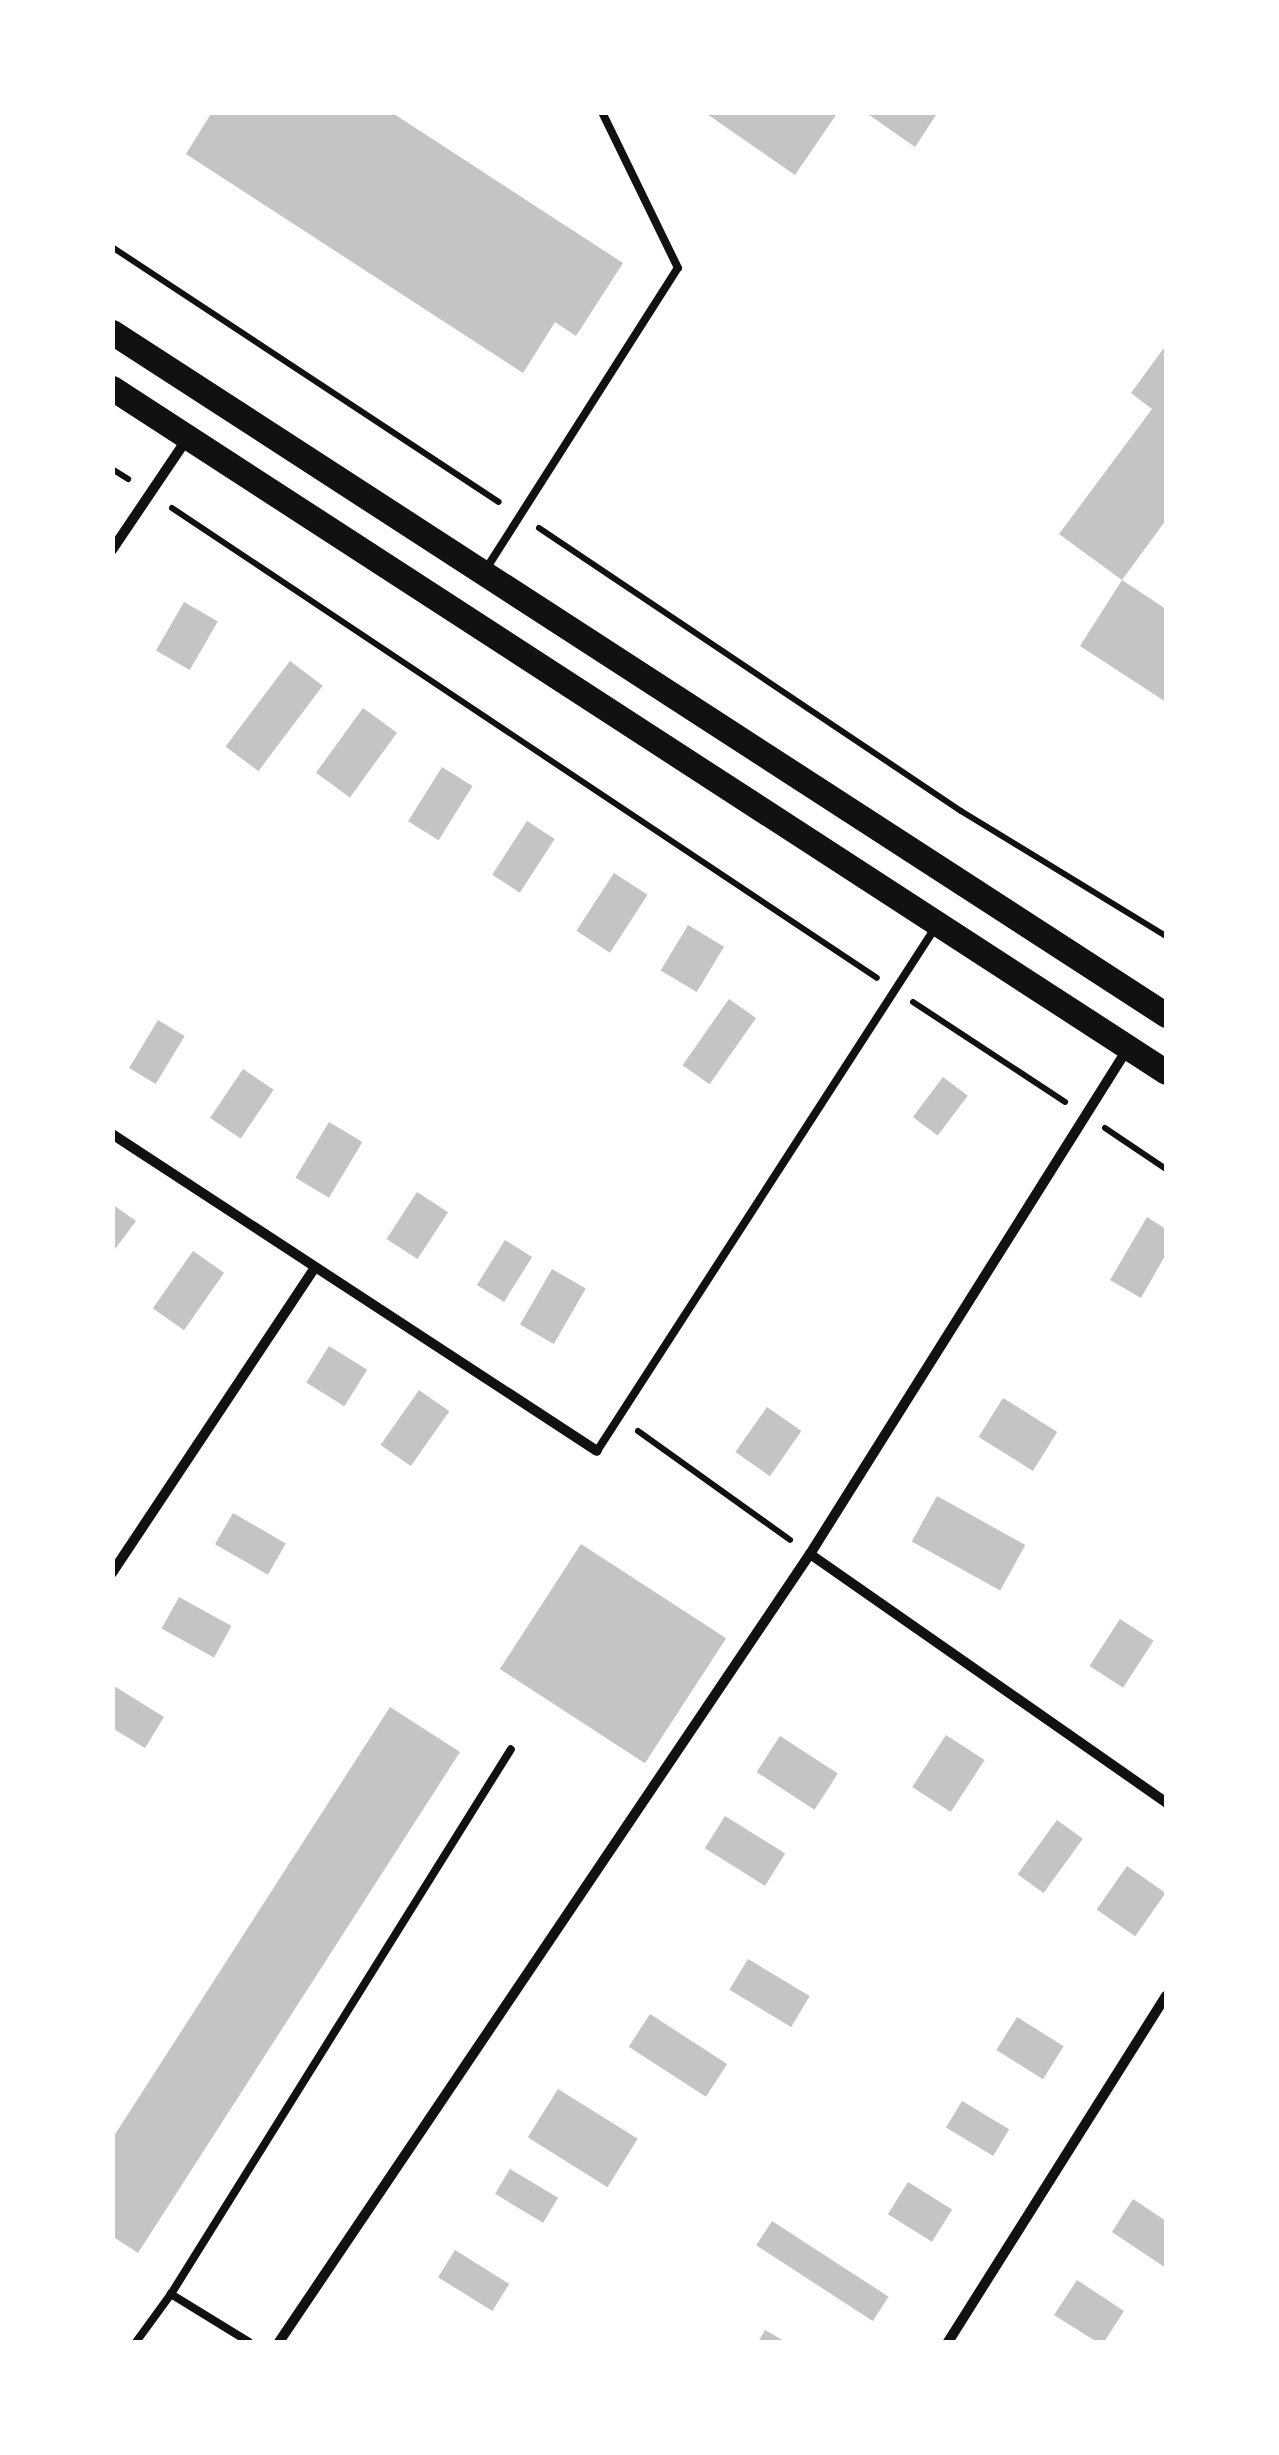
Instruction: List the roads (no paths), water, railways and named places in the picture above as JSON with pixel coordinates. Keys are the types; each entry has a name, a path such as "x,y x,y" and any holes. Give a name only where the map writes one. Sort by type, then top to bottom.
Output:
{"main road":[{"path":"112,332 1166,1016"},
{"path":"112,388 1166,1072"}],"street":[{"path":"112,550 188,438"},
{"path":"279,2342 810,1554 1128,1048"},
{"path":"112,1134 597,1451"},
{"path":"112,1573 315,1267"},
{"path":"810,1554 1166,1802"},
{"path":"948,2342 1166,1996"}],"lane":[{"path":"483,574 678,268 602,112"},
{"path":"597,1451 938,924"},
{"path":"136,2342 170,2294 511,1749"},
{"path":"170,2294 248,2342"}]}
